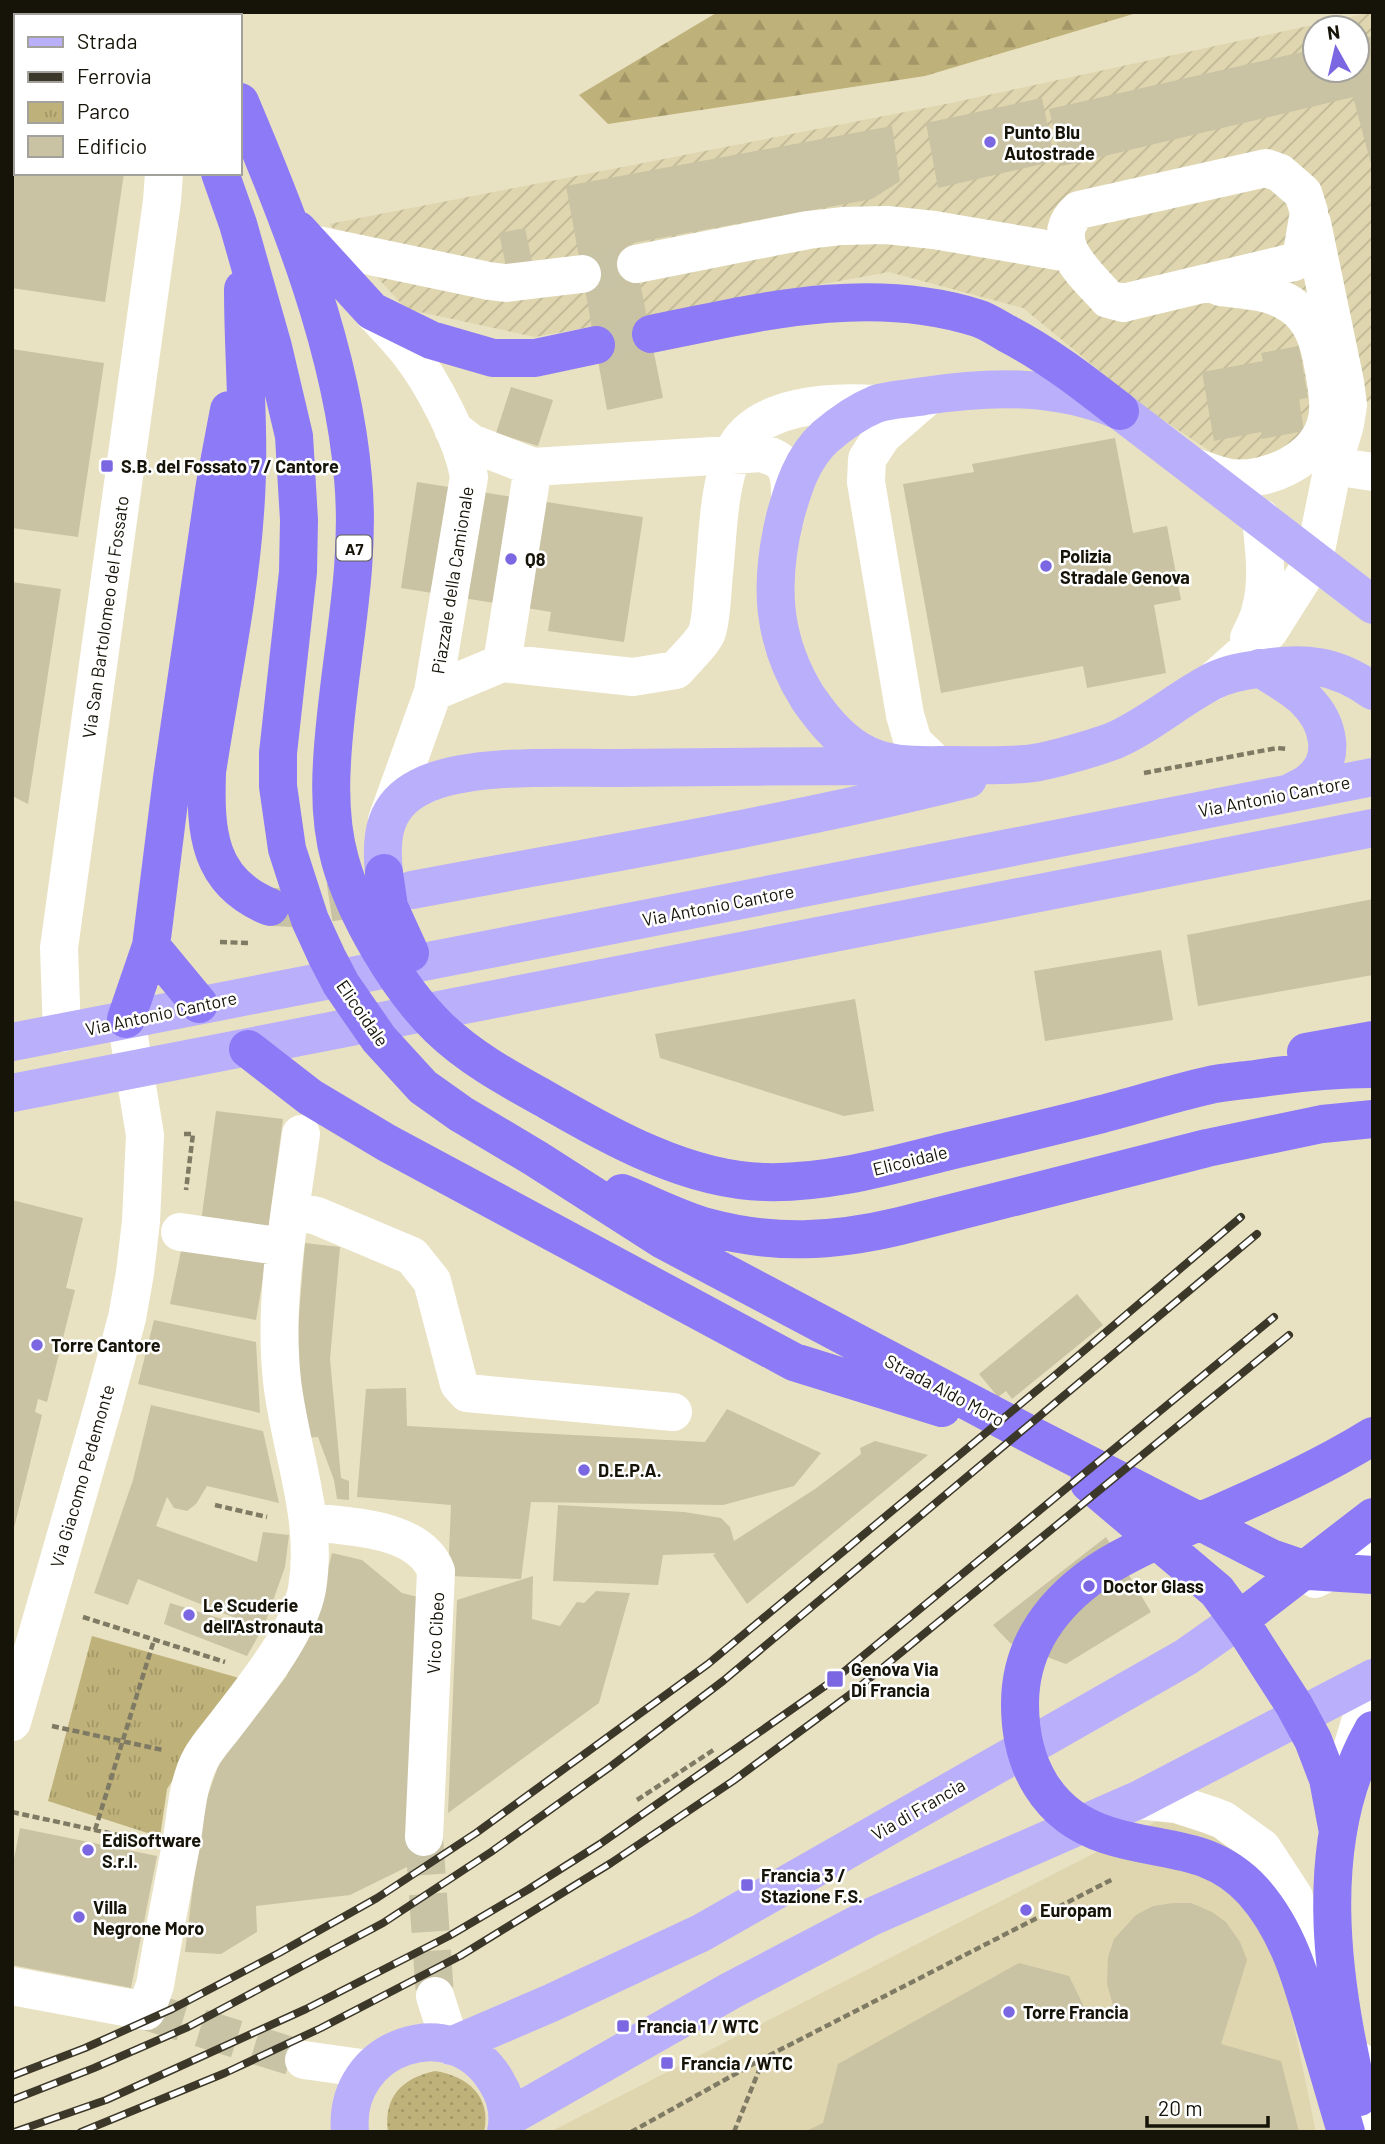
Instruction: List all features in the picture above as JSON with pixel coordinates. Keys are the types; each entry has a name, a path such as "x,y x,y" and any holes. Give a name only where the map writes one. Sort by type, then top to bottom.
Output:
{"highway":[{"name":"A7","path":"242,106 297,229 338,383 353,477 355,513 352,570 332,758 332,819 340,861 382,884"},
{"path":"221,175 238,224 243,273 247,467 241,555 207,772 207,820 216,858 224,874 239,890 254,900 284,896"},
{"name":"Elicoidale","path":"238,224 284,390 295,449 299,520 298,572 280,715 278,764 281,815 287,849 284,896 310,920 341,984 398,1062 423,1087 461,1114 535,1158"},
{"path":"297,229 372,311 431,340 493,358 535,358 596,345"},
{"path":"651,334 777,308 813,304 870,302 920,305 979,319 1022,341 1066,369 1120,411"},
{"path":"126,1019 151,946 172,778 215,484 243,332"},
{"name":"Elicoidale","path":"382,884 387,961 438,1027 468,1053 587,1123 631,1144 710,1175 764,1182 794,1181 875,1169 1198,1088 1316,1070 1373,1069"},
{"path":"151,946 199,1004"},
{"path":"1198,1088 1292,1055 1373,1041"},
{"path":"248,1049 310,1097 387,1143 794,1362 1035,1437 1217,1591 1247,1632 1314,1740 1328,1779 1337,1827"},
{"path":"535,1158 705,1226 744,1235 821,1240 860,1236 1207,1149 1322,1124 1373,1119"},
{"name":"Strada Aldo Moro","path":"535,1158 663,1240 819,1320 1035,1437 1271,1558 1309,1571 1373,1575"},
{"path":"1346,2132 1299,1970 1279,1929 1253,1891 1226,1868 1188,1851 1107,1835 1074,1820 1044,1793 1028,1761 1020,1723 1020,1680 1029,1650 1043,1626 1061,1603 1079,1587 1159,1539 1307,1472 1373,1436"},
{"path":"1251,1611 1373,1517"},
{"path":"1368,2132 1342,2006 1335,1942 1333,1870 1337,1827 1350,1781 1373,1730"}],"main road":[{"name":"Piazzale della Camionale","path":"1373,605 1120,411 1094,400 1035,390 1000,388 959,390 876,404 841,425 817,446 808,455 790,497 778,549 775,593 780,636 798,681 832,730 857,750 876,759 920,765 1028,764 1111,742 1237,670 1313,665 1338,672 1373,691"},
{"path":"1237,670 1303,698 1317,712 1324,726 1328,743 1321,771 1309,782 1287,794"},
{"path":"920,765 541,769 471,772 442,777 418,787 400,801 387,820 383,837 382,884 896,797 1028,764"},
{"name":"Via Antonio Cantore","path":"12,1042 1373,777"},
{"path":"12,1093 1373,828"},
{"path":"199,1004 248,1049"},
{"name":"Via Antonio Cantore","path":"62,1033 71,1082"},
{"name":"Via di Francia","path":"451,2046 701,1933 1186,1657 1251,1611"},
{"name":"Via di Francia","path":"350,2132 348,2116 356,2087 368,2069 385,2055 406,2045 428,2042 451,2046 473,2056 491,2072 503,2093 508,2124 730,1991 873,1916 1138,1800 1373,1679"}],"street":[{"path":"1194,467 1227,478 1243,478 1272,473 1285,467 1307,453 1323,432 1328,416 1348,387 1309,212 1300,188 1280,173 1266,168 1079,211 1071,219 1066,241 1069,253 1108,299 1123,303 1294,262 1302,253 1309,212"},
{"name":"Via San Bartolomeo del Fossato","path":"62,1033 59,948 166,182"},
{"path":"636,264 808,230 887,225 1069,253"},
{"path":"297,229 489,281 506,283 582,274"},
{"path":"1204,285 1270,294 1296,308 1316,332 1348,387"},
{"name":"Piazzale della Camionale","path":"372,311 420,367 466,458 469,477 433,692 387,820"},
{"name":"Piazzale della Camionale","path":"1237,670 1269,631 1314,560 1348,387"},
{"path":"920,765 905,715 866,482 867,459 882,436 928,396"},
{"name":"Piazzale della Camionale","path":"433,692 502,663 633,677 676,670 706,633 724,488 733,454 743,436 760,423 779,414 842,402 876,404"},
{"name":"Piazzale della Camionale","path":"453,429 471,443 533,467 733,454"},
{"path":"733,454 762,453 777,458 786,467 790,480 790,497"},
{"path":"1333,466 1373,472"},
{"path":"502,663 533,467"},
{"path":"1237,670 1261,611 1265,550 1261,518"},
{"name":"Via Giacomo Pedemonte","path":"13,1719 103,1407 127,1318 135,1273 141,1221 145,1135 126,1019"},
{"path":"12,1986 146,2011 155,1985 190,1791 201,1758 263,1674 295,1625 306,1593 311,1564 310,1522 289,1428 282,1380 279,1323 285,1247 301,1134"},
{"path":"291,1210 317,1216 411,1256 432,1281 459,1384 467,1393 673,1412"},
{"path":"180,1232 285,1247"},
{"name":"Vico Cibeo","path":"310,1522 393,1535 421,1550 432,1561 436,1571 424,1837"},
{"name":"Via di Francia","path":"1251,1611 1373,1550"},
{"path":"1333,2132 1344,1888 1337,1799 1373,1679"},
{"path":"1138,1800 1176,1804 1223,1820 1262,1848 1294,1897 1368,2132"},
{"path":"1294,1897 1344,1888"},
{"path":"435,1996 451,2046"},
{"path":"304,2060 368,2069"}],"path":[{"path":"180,1232 193,1134"},
{"path":"215,1505 243,1513 310,1522"},
{"path":"45,1605 263,1674"},
{"path":"95,1830 154,1640"},
{"path":"13,1719 201,1758"},
{"path":"637,1800 715,1749"},
{"path":"12,1812 180,1849"},
{"path":"631,2132 764,2057 1124,1874"},
{"path":"734,2132 764,2057"}],"shaded area":[{"path":"1373,12 1373,398 1297,449 1237,469 1145,408 1023,308 889,272 535,337 406,309 329,224 951,103 1301,28 1301,84 1371,84 1371,14 1364,14"},
{"path":"1204,1797 1238,1820 1289,2002 1316,2132 550,2132"}],"green space":[{"path":"1140,12 925,76 608,124 579,95 716,13"},
{"path":"92,1636 239,1678 167,1789 160,1837 48,1801"},
{"path":"435,2071 457,2078 475,2090 484,2108 484,2132 388,2132 389,2109 397,2091 413,2079"}],"building":[{"path":"12,12 84,12 86,14 14,14 12,89"},
{"path":"1371,36 1373,171 1353,97 1062,166 1049,109 1301,52 1301,84 1371,84"},
{"name":"Punto Blu Autostrade","path":"1042,98 1055,161 938,188 926,123"},
{"path":"892,126 900,181 872,199 632,243 663,398 607,410 566,186"},
{"path":"12,151 14,175 124,175 105,302 12,288"},
{"path":"525,228 534,271 508,276 499,233"},
{"path":"1299,346 1308,398 1299,399 1304,431 1262,439 1261,432 1214,441 1202,372 1263,361 1261,353"},
{"path":"12,349 104,363 78,537 12,528"},
{"path":"511,387 553,400 538,446 496,433"},
{"name":"Polizia Stradale Genova","path":"1115,438 1133,533 1167,526 1181,600 1154,605 1166,673 1087,688 1083,666 941,693 903,484 974,472 972,464"},
{"path":"417,482 643,517 624,642 548,631 551,612 401,588"},
{"path":"12,582 61,589 28,804 12,796"},
{"path":"1373,899 1373,975 1198,1006 1187,935"},
{"path":"1161,950 1173,1020 1045,1041 1034,971"},
{"path":"855,999 874,1111 844,1116 660,1058 655,1034"},
{"path":"216,1111 283,1119 268,1231 201,1222"},
{"name":"Torre Cantore","path":"12,1200 83,1218 66,1288 75,1290 47,1402 38,1399 35,1412 42,1415 13,1532"},
{"path":"305,1243 340,1247 330,1359 341,1478 349,1481 349,1500 337,1499 334,1480 318,1437 305,1438 295,1362"},
{"path":"182,1246 266,1260 256,1320 170,1304"},
{"path":"1077,1294 1103,1325 1012,1399 1006,1391 998,1397 979,1374"},
{"path":"154,1320 256,1342 260,1413 138,1384"},
{"name":"D.E.P.A.","path":"406,1388 407,1426 705,1442 727,1409 821,1453 794,1486 723,1505 531,1502 521,1579 448,1576 451,1505 357,1497 366,1389"},
{"path":"151,1405 263,1431 279,1503 207,1486 196,1504 187,1511 174,1508 167,1497 156,1526 257,1562 263,1532 289,1535 285,1567 263,1629 138,1579 128,1605 94,1593 133,1480"},
{"path":"875,1441 928,1455 747,1604 713,1555 716,1553 663,1555 658,1585 553,1581 558,1505 684,1512 721,1518 730,1527 734,1541 815,1489 861,1454 860,1448"},
{"name":"Doctor Glass","path":"1106,1537 1151,1612 1066,1664 1010,1643 993,1625"},
{"path":"332,1553 362,1560 402,1593 422,1598 409,1866 350,1895 256,1906 257,1932 221,1954 185,1952 202,1812 220,1761 286,1677 316,1616"},
{"path":"533,1576 532,1619 560,1626 577,1602 584,1603 596,1591 630,1593 599,1703 448,1813 457,1600"},
{"path":"170,1603 261,1631 247,1656 164,1624"},
{"name":"Villa Negrone Moro","path":"20,1828 157,1856 131,1988 12,1965 12,1869"},
{"name":"Torre Francia","path":"1191,1903 1212,1912 1226,1922 1240,1942 1247,1960 1221,2044 1281,2061 1299,2132 804,2132 823,2123 838,2064 1019,1963 1069,1976 1090,2019 1113,2005 1107,1984 1108,1957 1114,1939 1136,1915 1153,1906"}],"tunnel":[{"path":"582,274 636,264"},
{"path":"596,345 651,334"},
{"path":"273,907 293,908 386,894"},
{"path":"424,1837 435,1996"},
{"path":"146,2011 304,2060"}],"railway":[{"path":"12,2076 85,2048 172,2009 279,1953 377,1898 476,1833 708,1664 1241,1217"},
{"path":"12,2100 188,2027 383,1923 491,1852 610,1767 723,1681 1257,1234"},
{"path":"14,2132 106,2100 306,2009 449,1936 600,1844 835,1679 1274,1317"},
{"path":"81,2132 225,2073 321,2028 460,1956 611,1863 733,1781 848,1696 1289,1335"}],"place":[{"name":"Punto Blu Autostrade","path":"990,142"},
{"name":"S.B. del Fossato 7 / Cantore","path":"107,466"},
{"name":"Q8","path":"511,559"},
{"name":"Polizia Stradale Genova","path":"1046,566"},
{"name":"Torre Cantore","path":"37,1345"},
{"name":"D.E.P.A.","path":"584,1470"},
{"name":"Doctor Glass","path":"1089,1586"},
{"name":"Le Scuderie dell'Astronauta","path":"189,1615"},
{"name":"Genova Via Di Francia","path":"835,1679"},
{"name":"EdiSoftware S.r.l.","path":"88,1850"},
{"name":"Francia 3 / Stazione F.S.","path":"747,1885"},
{"name":"Europam","path":"1026,1910"},
{"name":"Villa Negrone Moro","path":"79,1917"},
{"name":"Torre Francia","path":"1009,2012"},
{"name":"Francia 1 / WTC","path":"623,2026"},
{"name":"Francia / WTC","path":"667,2063"}]}
